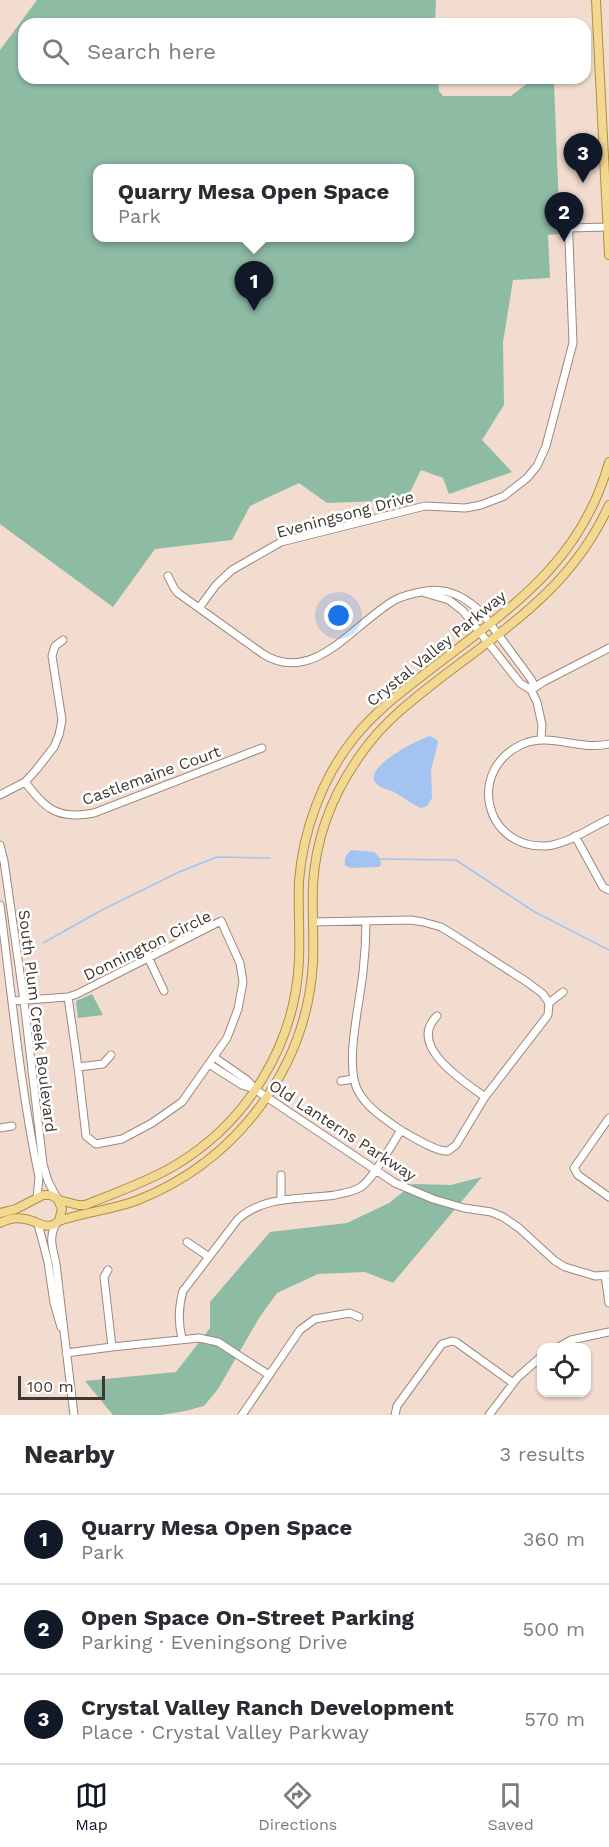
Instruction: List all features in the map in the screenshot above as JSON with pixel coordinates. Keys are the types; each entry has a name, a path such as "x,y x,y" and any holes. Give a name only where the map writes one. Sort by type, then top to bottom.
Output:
{"main road":[{"path":"596,0 609,255"},
{"name":"Crystal Valley Parkway","path":"58,1199 78,1205 85,1204 173,1167 213,1139 235,1117 256,1090 281,1042 296,992 299,962 299,882 309,828 321,794 345,750 366,724 390,701 540,581 568,549 591,511 609,462"},
{"name":"Crystal Valley Parkway","path":"57,1222 126,1205 170,1185 208,1161 222,1149 268,1098 294,1047 305,1013 313,962 313,883 318,850 328,813 348,773 366,746 387,723 540,600 560,581 588,544 609,505"},
{"path":"0,1213 16,1209 47,1194 58,1199 62,1209 57,1222 47,1226 17,1218 0,1223"},
{"path":"35,1199 30,1211 36,1223"}],"street":[{"name":"Eveningsong Drive","path":"199,608 216,585 232,570 281,542 425,507 481,505 504,496 527,478 537,466 546,446 573,343 568,214"},
{"path":"568,228 609,227"},
{"path":"168,576 174,588 268,658 282,663 296,664 321,655 396,599 419,592 437,590 458,595 474,605 490,622 527,672 533,683 531,690"},
{"path":"419,592 440,597 457,606 480,630 520,683 531,690 540,713 541,739"},
{"path":"0,795 25,782 54,747 59,735 62,720 52,656 55,646 63,640"},
{"path":"531,690 609,648"},
{"path":"609,744 587,746 541,739 524,743 501,759 493,771 488,797 490,809 502,829 512,838 523,843 546,846 557,844 609,819"},
{"name":"Castlemaine Court","path":"25,782 40,801 50,808 61,814 76,816 94,813 262,748"},
{"path":"575,836 603,887 609,890"},
{"name":"South Plum Creek Boulevard","path":"0,845 24,1001 43,1164 48,1181 58,1199"},
{"path":"0,905 9,903"},
{"name":"South Plum Creek Boulevard","path":"0,905 17,1049 39,1177 35,1199"},
{"path":"313,922 411,920 441,927 527,982 543,994 549,1003 549,1015 485,1097 456,1145 448,1151 439,1149 401,1130 376,1113 359,1092 353,1079 352,1060 363,970 366,921"},
{"name":"Donnington Circle","path":"13,1002 68,997 77,994 221,921 240,963 243,982 238,1009 227,1038 182,1102 152,1123 122,1139 96,1144 86,1136 68,997"},
{"path":"148,957 164,991"},
{"path":"549,1003 563,992"},
{"path":"436,1016 429,1031 432,1049 452,1072 485,1097"},
{"path":"78,1066 103,1064 111,1055"},
{"name":"Old Lanterns Parkway","path":"211,1060 247,1080 256,1090 375,1170 411,1191 464,1208 491,1212 519,1228 541,1250 560,1264 576,1272 595,1276 607,1275"},
{"path":"341,1081 353,1079"},
{"path":"609,1118 574,1168 576,1172 609,1197"},
{"path":"0,1128 12,1126"},
{"path":"182,1339 178,1320 179,1303 183,1291 238,1219 246,1212 281,1199 321,1197 350,1192 362,1186 401,1130"},
{"path":"281,1175 281,1199"},
{"path":"57,1222 51,1235 51,1241 74,1415"},
{"path":"36,1223 47,1254 54,1303 64,1338"},
{"path":"187,1242 209,1257"},
{"path":"108,1270 104,1277 112,1347"},
{"path":"607,1275 609,1303"},
{"path":"242,1415 300,1330 315,1318 350,1313 359,1317"},
{"path":"565,1343 609,1332"},
{"path":"66,1353 200,1338 218,1342 269,1376"},
{"path":"395,1415 397,1406 442,1344 447,1341 456,1342 513,1383"},
{"path":"489,1415 513,1383 537,1361"}],"green space":[{"path":"37,0 436,0 435,18 24,18"},
{"path":"18,26 18,84 438,84 439,91 443,96 511,96 526,84 554,84 560,234 548,235 550,278 513,280 503,342 504,405 482,440 512,472 449,494 443,478 421,470 406,500 327,503 299,483 250,506 232,540 155,549 113,607 0,524 0,50"},
{"path":"92,994 103,1015 78,1018 76,1001"},
{"path":"482,1177 393,1283 365,1272 318,1274 277,1293 259,1318 218,1389 204,1406 161,1415 113,1415 85,1381 176,1372 210,1328 210,1302 270,1232 347,1223 389,1203 413,1184 451,1185"}],"water":[{"path":"430,736 438,742 431,770 432,798 427,806 421,808 392,791 378,786 374,776 385,761 394,754"},
{"path":"351,850 374,852 380,858 381,865 350,868 345,865 345,860"}],"waterway":[{"path":"43,943 102,910 179,872 217,857 270,858"},
{"path":"380,859 456,860 533,911 609,950"}],"place":[{"name":"Crystal Valley Ranch Development","path":"583,183"},
{"name":"Open Space On-Street Parking","path":"564,242"},
{"name":"Quarry Mesa Open Space","path":"254,311"}]}
